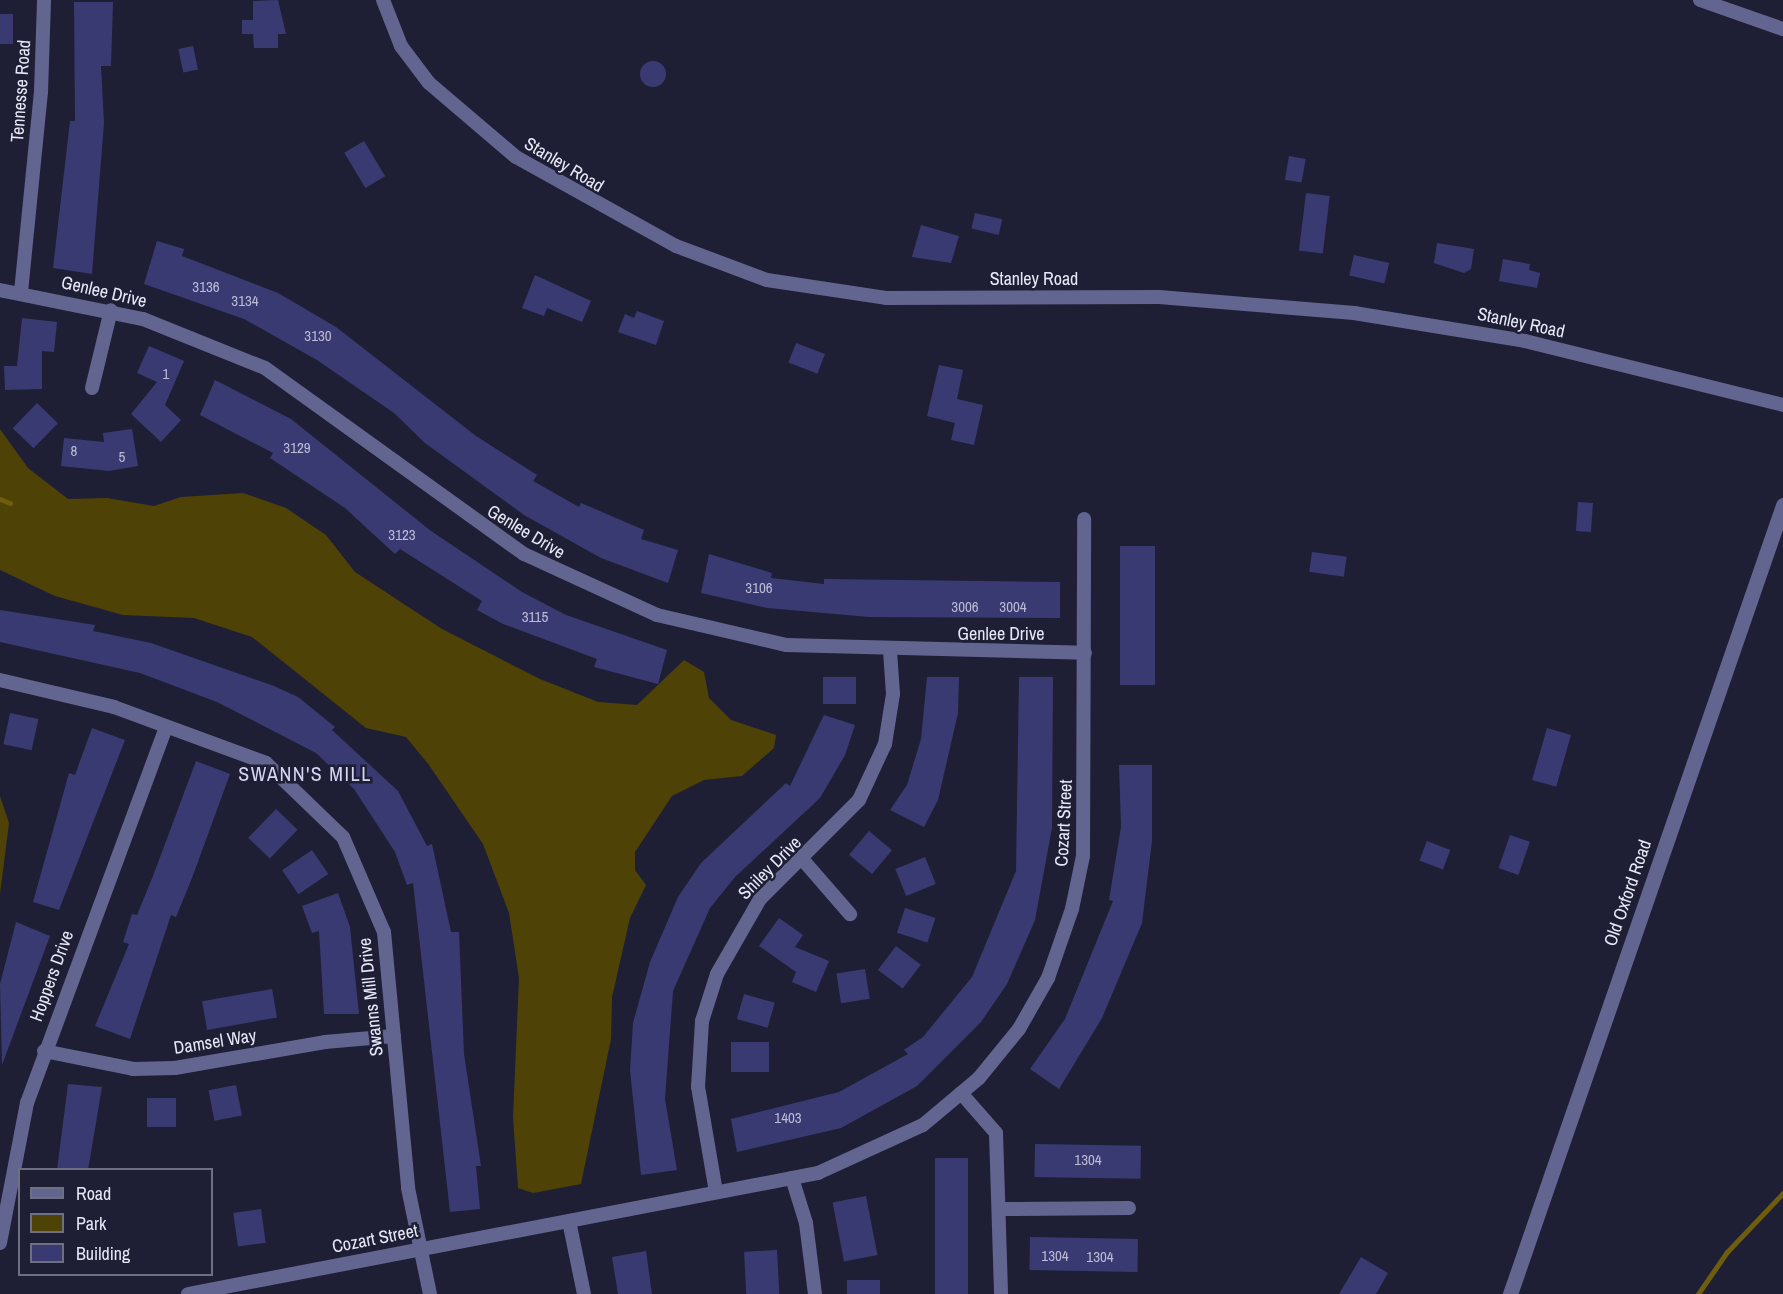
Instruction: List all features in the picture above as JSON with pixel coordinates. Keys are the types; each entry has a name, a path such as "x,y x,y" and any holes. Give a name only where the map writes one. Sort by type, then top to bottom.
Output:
{"street":[{"name":"Tennesse Road","path":"21,292 41,92 44,0"},
{"name":"Stanley Road","path":"383,0 401,46 429,83 516,157 676,246 767,280 886,298 1159,297 1354,313 1525,341 1783,405"},
{"path":"1700,0 1783,29"},
{"name":"Genlee Drive","path":"0,290 111,310 207,342 265,368 343,419 459,512 585,586 708,630 786,645 890,651 1085,653"},
{"path":"92,388 111,310"},
{"name":"Old Oxford Road","path":"1510,1294 1783,505"},
{"name":"Cozart Street","path":"188,1294 792,1178 869,1154 923,1125 961,1093 1019,1029 1048,978 1072,909 1083,856 1084,519"},
{"name":"Shiley Drive","path":"716,1192 698,1088 702,1021 736,934 760,899 803,860 859,800 885,744 893,694 890,651"},
{"name":"Swanns Mill Drive","path":"0,680 114,707 266,763 343,837 384,932 408,1188 430,1294"},
{"name":"Hoppers Drive","path":"0,1243 15,1146 44,1051 166,728"},
{"path":"803,860 850,914"},
{"name":"Damsel Way","path":"44,1051 133,1069 175,1068 325,1042 394,1036"},
{"path":"961,1093 996,1133 1001,1209 1001,1294"},
{"path":"792,1178 806,1223 815,1294"},
{"path":"1001,1209 1129,1208"},
{"path":"569,1221 584,1294"}],"green space":[{"path":"0,429 28,468 68,499 107,498 154,506 181,497 243,493 286,508 326,535 355,572 442,629 540,679 598,702 637,705 684,660 704,672 709,698 731,720 776,735 774,748 742,776 704,780 672,796 635,852 635,870 646,885 630,918 612,997 611,1039 581,1184 533,1193 518,1188 513,1117 519,978 509,913 483,844 429,765 406,737 366,728 252,637 194,618 123,615 55,596 0,570"},
{"path":"0,796 9,823 0,894"}],"building":[{"path":"278,0 286,34 278,34 278,48 254,48 253,34 242,34 242,20 253,20 253,1"},
{"path":"74,2 113,2 111,66 101,66 104,123 92,274 53,268 70,121 75,121"},
{"path":"0,14 13,14 13,44 0,44"},
{"path":"193,46 198,69 183,73 178,49"},
{"path":"653,61 662,65 666,74 662,83 653,87 644,83 640,74 644,65"},
{"path":"364,141 385,176 365,188 344,153"},
{"path":"1289,156 1306,159 1302,183 1285,180"},
{"path":"1306,193 1330,196 1323,253 1299,251"},
{"path":"975,213 1002,219 999,235 971,229"},
{"path":"921,225 959,236 951,263 912,257"},
{"path":"157,241 184,249 182,256 278,293 336,327 476,436 537,475 533,481 579,507 581,503 644,530 641,539 678,550 668,583 601,558 524,515 425,443 394,413 317,360 244,319 144,284"},
{"path":"1437,243 1474,249 1471,269 1464,273 1434,263"},
{"path":"1354,255 1389,263 1384,284 1349,275"},
{"path":"1503,259 1530,264 1529,270 1540,273 1537,288 1499,281"},
{"path":"535,275 591,301 582,322 547,308 544,316 522,308"},
{"path":"637,311 664,321 656,345 618,332 625,314 634,318"},
{"path":"22,318 57,322 54,352 42,351 42,389 5,390 4,366 17,366"},
{"path":"796,343 825,354 817,374 788,363"},
{"path":"149,346 184,361 165,405 181,420 161,442 131,414 157,382 137,373"},
{"path":"939,365 963,370 957,399 983,405 974,445 951,440 955,423 927,416"},
{"path":"215,380 291,419 431,531 522,592 566,615 667,650 658,684 594,667 597,659 503,624 477,610 482,601 400,549 395,554 345,508 270,458 273,453 200,415"},
{"path":"37,403 58,423 34,448 13,428"},
{"path":"132,429 138,466 109,471 61,466 64,438 104,442 103,433"},
{"path":"1578,502 1593,503 1591,532 1576,531"},
{"path":"1120,546 1155,546 1155,685 1120,685"},
{"path":"1312,552 1347,557 1344,577 1309,572"},
{"path":"709,554 772,573 771,578 824,584 824,579 1060,582 1060,618 869,617 767,608 701,593"},
{"path":"0,610 95,625 93,631 151,643 274,686 298,697 335,727 332,730 398,791 427,846 432,844 451,932 459,932 464,1054 481,1166 476,1166 480,1209 450,1212 413,883 407,885 395,852 354,789 316,753 217,702 140,673 0,642"},
{"path":"823,677 856,677 856,704 823,704"},
{"path":"927,677 959,677 958,713 938,800 924,827 890,810 907,785 921,739"},
{"path":"1019,677 1053,677 1052,828 1035,920 1007,984 981,1022 917,1086 841,1128 737,1152 731,1119 839,1092 908,1054 904,1050 923,1037 972,977 1016,871"},
{"path":"10,713 38,719 32,750 3,744"},
{"path":"824,715 855,725 845,755 820,798 735,877 710,908 673,991 665,1099 677,1170 641,1175 630,1070 633,1023 650,962 678,897 701,863 786,783 790,786"},
{"path":"92,728 125,740 59,910 33,902 69,773 75,775"},
{"path":"1547,728 1571,735 1556,787 1532,780"},
{"path":"196,761 230,774 176,917 171,915 130,1039 95,1026 129,944 123,942 132,914 137,915"},
{"path":"1119,765 1152,765 1152,841 1142,923 1102,1018 1059,1089 1030,1069 1065,1019 1113,901 1109,900 1121,827"},
{"path":"276,809 298,830 270,859 248,838"},
{"path":"869,831 892,850 872,874 849,855"},
{"path":"1510,835 1530,842 1518,875 1499,868"},
{"path":"1427,841 1450,850 1443,870 1419,861"},
{"path":"312,850 328,874 298,894 282,870"},
{"path":"925,857 936,884 906,896 895,869"},
{"path":"338,893 350,927 359,1014 324,1014 319,931 312,933 302,906"},
{"path":"905,908 935,918 927,943 897,933"},
{"path":"779,918 803,935 795,947 829,961 816,992 792,982 796,972 759,946"},
{"path":"16,922 50,936 2,1065 0,984"},
{"path":"896,946 921,965 903,989 878,970"},
{"path":"865,969 870,999 841,1003 836,974"},
{"path":"272,989 277,1018 207,1030 202,1001"},
{"path":"744,994 775,1003 768,1028 737,1019"},
{"path":"731,1042 769,1042 769,1072 731,1072"},
{"path":"68,1084 102,1087 88,1168 57,1168"},
{"path":"236,1085 242,1115 214,1121 209,1090"},
{"path":"147,1098 176,1098 176,1127 147,1127"},
{"path":"1035,1144 1141,1146 1140,1179 1034,1177"},
{"path":"935,1158 968,1158 968,1294 935,1294"},
{"path":"866,1196 877,1255 844,1261 833,1202"},
{"path":"261,1209 266,1243 238,1247 233,1213"},
{"path":"1030,1237 1138,1239 1137,1272 1029,1270"},
{"path":"777,1250 779,1294 746,1294 744,1252"},
{"path":"646,1251 652,1294 618,1294 612,1257"},
{"path":"1361,1257 1388,1273 1376,1294 1339,1294"},
{"path":"847,1280 880,1280 880,1294 847,1294"}],"waterway":[{"path":"0,499 10,503"},
{"path":"1698,1294 1727,1252 1783,1193"}],"district":[{"name":"SWANN'S MILL","path":"305,773"}]}
